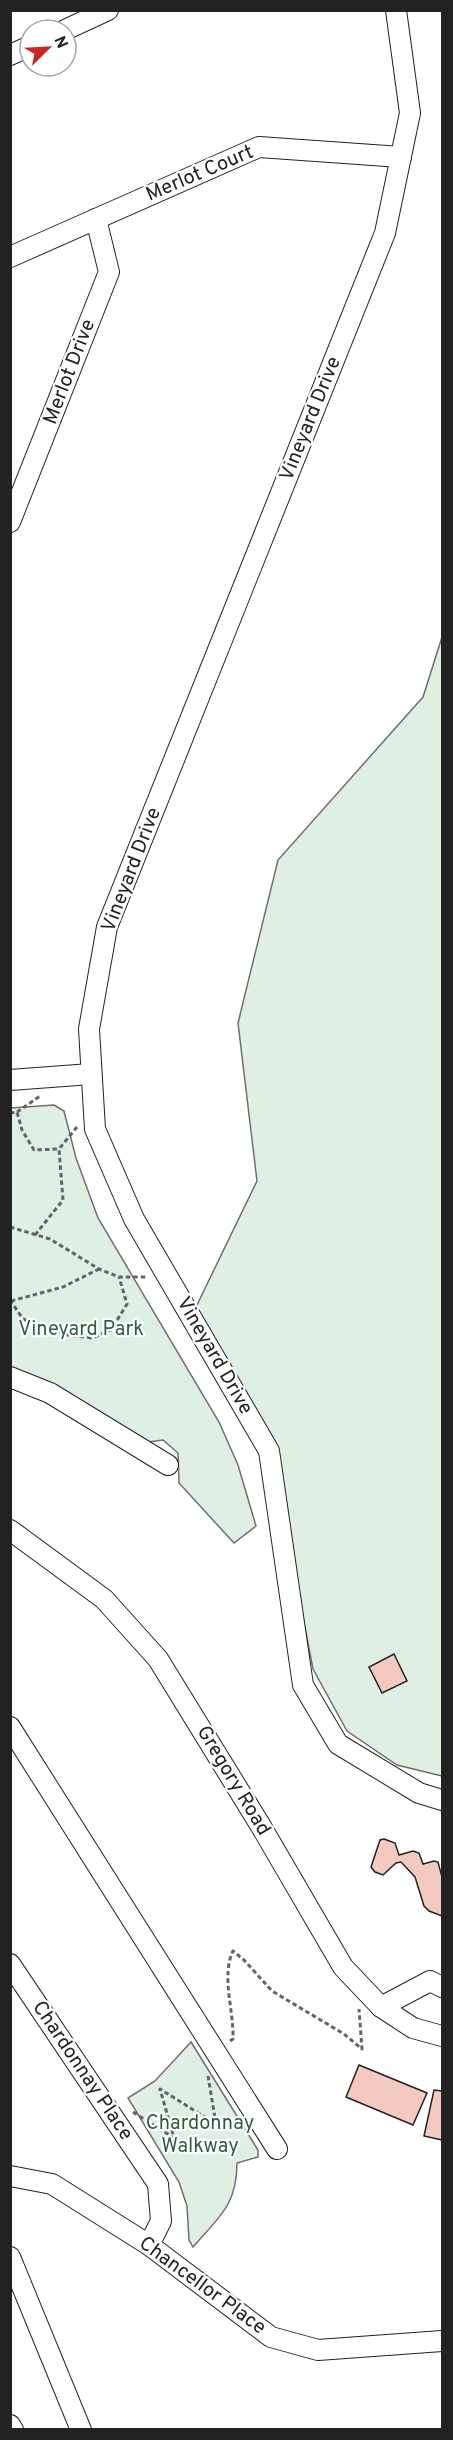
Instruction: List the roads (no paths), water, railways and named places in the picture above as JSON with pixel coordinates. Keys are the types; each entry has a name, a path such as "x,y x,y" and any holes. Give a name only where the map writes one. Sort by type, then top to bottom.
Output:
{"street":[{"name":"Vineyard Drive","path":"396,10 410,113 385,233 107,927 89,1029 94,1129 135,1219 269,1451 303,1685 338,1744 419,1793 442,1800"},
{"path":"78,24 103,12"},
{"name":"Merlot Court","path":"10,257 259,147 401,157"},
{"name":"Merlot Drive","path":"10,522 109,272 96,219"},
{"path":"10,1080 91,1074"},
{"path":"10,1377 50,1394 168,1465"},
{"name":"Gregory Road","path":"10,1530 104,1599 158,1659 262,1828 343,1967 381,2007 413,2028 442,2036"},
{"path":"10,1727 277,2149"},
{"name":"Chardonnay Place","path":"10,1964 158,2184 160,2221 149,2245"},
{"path":"381,2007 430,1981 442,1987"},
{"name":"Chancellor Place","path":"10,2176 52,2184 149,2245 271,2337 318,2350 442,2341"},
{"path":"10,2257 81,2430"},
{"path":"10,2425 13,2430"}],"park label":[{"name":"Vineyard Park","path":"81,1330"},
{"name":"Chardonnay Walkway","path":"200,2136"}]}
